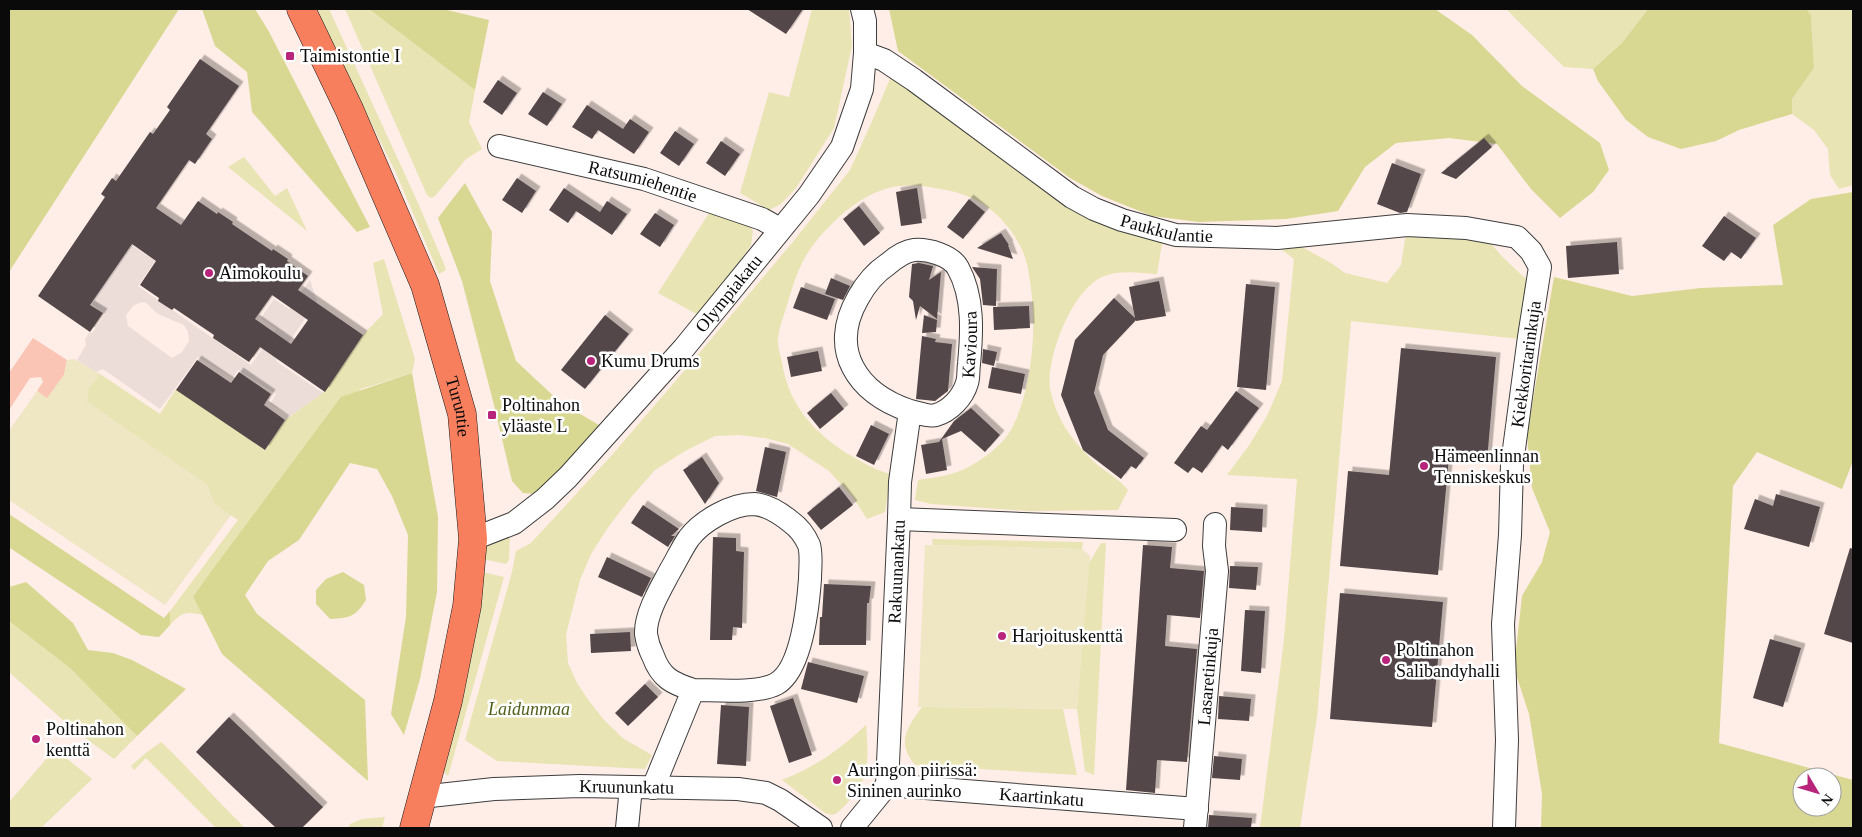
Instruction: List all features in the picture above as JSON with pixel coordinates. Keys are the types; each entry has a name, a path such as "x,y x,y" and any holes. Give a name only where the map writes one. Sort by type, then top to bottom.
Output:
{"main road":[{"name":"Turuntie","path":"301,9 349,109 432,305 462,414 473,539 466,606 448,701 414,828"}],"street":[{"name":"Olympiakatu","path":"473,539 514,523 528,514 557,488 684,348 809,195 842,147 862,88 865,53 865,21 862,9"},
{"name":"Paukkulantie","path":"865,53 884,60 906,74 1072,197 1094,209 1152,230 1176,235 1277,238 1407,225 1466,228 1517,237"},
{"name":"Ratsumiehentie","path":"500,146 644,180 762,218 780,230"},
{"name":"Kiekkoritarinkuja","path":"1504,828 1507,740 1502,624 1510,535 1512,464 1540,267 1531,250 1517,237"},
{"name":"Kavioura","path":"913,250 924,250 948,258 958,267 968,293 972,336 967,383 959,399 950,408 935,416 910,411 898,407 876,394 853,370 846,341 846,326 850,313 864,287 885,265 898,256 913,250"},
{"path":"899,519 900,482 910,411"},
{"path":"753,504 777,511 797,527 809,546 808,605 803,632 788,670 777,683 762,689 694,690 675,684 659,671 646,634 650,612 689,538 708,520 728,510 753,504"},
{"name":"Rakuunankatu","path":"887,785 899,519 1175,530"},
{"name":"Lasaretinkuja","path":"1196,819 1217,570 1214,546 1215,524"},
{"path":"627,828 642,787 659,769 694,690"},
{"path":"852,828 887,785"},
{"name":"Kaartinkatu","path":"887,785 1196,819"},
{"name":"Kruununkatu","path":"421,797 494,788 580,786 753,790 780,800 821,828"}],"green space":[{"path":"10,9 179,9 9,272"},
{"path":"202,9 255,9 268,30 370,227 357,232 252,112 247,72 215,46"},
{"path":"318,9 329,9 418,203 446,270 439,274 396,173 326,31"},
{"path":"345,9 369,9 475,90 469,122 482,149 466,159 435,196 431,198 427,195"},
{"path":"369,9 443,9 489,20 475,90"},
{"path":"812,9 849,9 852,46 834,128 796,188 781,204 769,210 740,193 769,92 789,97"},
{"path":"889,9 1435,9 1472,35 1522,86 1600,143 1609,170 1593,192 1560,218 1531,189 1497,144 1449,138 1396,143 1365,167 1338,211 1286,219 1199,222 1152,216 1102,196 1070,178 898,51"},
{"path":"1506,9 1648,9 1622,43 1593,69 1564,67"},
{"path":"1648,9 1806,9 1811,15 1814,68 1792,99 1792,114 1739,130 1716,141 1681,149 1648,137 1626,120 1598,81 1593,69 1622,43"},
{"path":"1806,9 1853,9 1853,185 1839,189 1830,175 1828,149 1814,130 1792,114 1792,99 1814,68 1811,15"},
{"name":"Laidunmaa","path":"892,74 977,134 1163,238 1157,274 1113,273 1095,281 1083,293 1064,324 1052,359 1050,389 1063,424 1088,456 1128,490 1118,510 1028,511 931,504 915,500 918,480 939,477 965,469 990,453 1009,434 1021,408 1031,362 1033,311 1031,285 1025,258 1015,236 994,212 978,201 950,191 909,185 886,189 873,194 849,208 828,227 807,254 792,288 778,341 791,393 806,418 839,448 872,467 891,474 885,512 867,519 852,496 829,471 788,444 765,438 739,435 715,436 685,451 655,470 609,526 591,554 580,580 566,634 568,663 577,683 605,721 624,739 652,755 645,769 497,761 465,740 512,572 516,551 531,543 612,455 792,243 850,170"},
{"path":"244,157 275,196 287,188 307,231 228,167"},
{"path":"465,183 492,232 490,281 516,361 560,402 604,428 536,494 523,493 512,481 462,281 438,218"},
{"path":"1853,192 1853,461 1842,489 1757,452 1733,486 1719,743 1806,767 1792,767 1792,817 1842,817 1842,777 1853,780 1853,828 1541,828 1542,794 1529,714 1514,668 1522,596 1542,562 1550,532 1532,488 1527,435 1554,277 1632,296 1701,288 1783,285 1773,225 1811,199"},
{"path":"711,210 748,223 753,231 751,245 702,317 658,293"},
{"path":"1406,233 1489,240 1502,257 1528,281 1520,339 1351,321 1317,717 1300,828 1260,828 1284,639 1297,479 1227,475 1248,447 1267,416 1282,381 1294,259 1281,249 1291,241 1345,273 1387,283 1401,265"},
{"path":"384,259 415,359 412,373 361,389 193,595 203,615 184,614 170,625 170,611 238,520 214,504 207,485 87,402 88,389 100,374 160,414 176,389 265,450 285,420 325,391 363,335 383,314 373,263"},
{"path":"412,373 438,517 437,592 420,679 404,735 391,714 406,617 408,535 392,496 377,469 350,463 299,540 268,561 245,595 257,614 365,700 368,781 222,654 193,596 341,397"},
{"path":"9,514 164,618 170,611 170,625 159,637 141,635 10,548"},
{"path":"510,533 509,560 506,564 483,559 486,543"},
{"path":"932,539 1083,542 1082,549 933,545"},
{"path":"1101,543 1106,543 1094,775 1085,771 1077,709 1088,565"},
{"path":"343,572 364,585 366,600 359,610 351,616 330,619 316,604 316,590 326,579"},
{"path":"482,572 504,577 448,776 443,771"},
{"path":"26,582 73,623 88,650 113,653 132,660 186,689 137,736 70,668 9,621 9,587"},
{"path":"9,621 70,668 137,736 114,759 73,729 9,672"},
{"path":"922,707 1063,709 1077,775 915,765 909,757 905,742 908,729"},
{"path":"866,725 867,763 865,774 856,793 837,813 832,815 825,813 782,780 827,757"},
{"path":"161,742 245,828 216,828 146,758 134,770 131,766"},
{"path":"55,749 92,779 41,828 9,828 9,802"},
{"path":"385,817 382,828 348,828 350,824 362,819"}],"sand":[{"path":"33,338 67,360 64,375 47,399 37,391 43,382 41,377 30,378 9,410 9,373"}],"shaded area":[{"path":"132,245 155,261 138,286 251,365 276,329 261,318 274,299 289,309 310,280 317,301 276,361 323,393 290,416 270,404 276,394 238,370 233,378 198,357 160,409 103,369 96,372 77,360 86,345 85,339 89,333 93,332 105,314 92,304","holes":["142,302 146,303 158,314 184,325 188,332 189,341 182,352 172,358 128,326 126,315 134,305"]},
{"path":"74,359 100,374 88,389 87,402 207,485 214,504 231,515 165,605 9,500 9,431 37,391 47,398 64,375 67,360"},
{"name":"Harjoituskenttä","path":"925,545 1082,549 1090,556 1077,709 918,707"}],"building":[{"path":"747,9 803,9 786,34"},
{"path":"200,59 239,86 206,134 212,139 195,164 189,160 156,208 181,225 198,201 217,214 218,212 233,222 232,224 272,251 273,249 288,259 287,261 308,276 298,290 363,335 325,392 260,347 249,362 213,338 214,335 174,308 172,310 158,301 159,298 140,285 156,261 132,244 90,305 103,313 90,332 38,296 105,197 101,194 112,178 116,181 150,132 153,134 170,110 167,107","holes":["272,295 308,320 291,344 255,319"]},
{"path":"498,80 517,93 502,115 483,102"},
{"path":"543,92 562,104 547,126 528,114"},
{"path":"587,105 623,129 630,119 649,132 634,154 598,130 592,139 572,127"},
{"path":"675,131 694,144 679,166 660,153"},
{"path":"1484,138 1492,147 1456,179 1441,173"},
{"path":"721,141 740,154 725,176 706,163"},
{"path":"1392,163 1421,174 1407,212 1400,213 1377,204"},
{"path":"517,178 536,191 522,213 502,200"},
{"path":"564,188 600,212 607,201 627,214 612,235 576,211 568,223 549,210"},
{"path":"917,188 922,223 901,226 896,192"},
{"path":"969,199 985,212 963,239 947,227"},
{"path":"859,206 880,233 864,246 843,219"},
{"path":"655,213 674,225 660,247 640,234"},
{"path":"1724,216 1756,238 1741,259 1731,252 1724,261 1702,246"},
{"path":"1001,233 1009,245 1013,259 977,248"},
{"path":"1617,242 1619,274 1568,278 1566,246"},
{"path":"919,263 933,266 929,280 941,272 937,319 920,306 916,320 913,301 909,297 912,264"},
{"path":"972,267 997,269 996,306 983,305 980,279"},
{"path":"831,278 850,286 843,300 825,294"},
{"path":"1159,281 1166,316 1136,320 1103,355 1094,393 1108,430 1144,458 1136,469 1131,466 1121,479 1083,450 1061,395 1075,340 1114,298 1135,318 1129,287"},
{"path":"1246,284 1275,287 1266,390 1237,387"},
{"path":"801,287 835,299 827,320 793,308"},
{"path":"1029,306 1030,328 994,330 993,307"},
{"path":"605,315 629,334 585,389 561,370"},
{"path":"924,315 937,320 936,332 922,333"},
{"path":"922,336 936,339 935,342 952,344 948,391 935,401 916,399"},
{"name":"Hämeenlinnan Tenniskeskus","path":"1401,348 1496,357 1487,461 1449,457 1438,575 1340,566 1348,471 1389,475"},
{"path":"983,349 997,352 994,366 982,363"},
{"path":"818,351 822,371 791,377 787,357"},
{"path":"197,360 231,383 239,372 271,394 264,405 285,420 265,450 176,390"},
{"path":"992,367 1025,374 1021,394 988,388"},
{"path":"1236,391 1259,408 1228,450 1222,445 1202,473 1193,467 1188,473 1174,463 1201,426 1207,430"},
{"path":"831,393 844,409 820,429 807,413"},
{"path":"971,408 1000,435 985,452 961,431 942,439 947,470 926,474 921,445 939,442 954,421"},
{"path":"871,425 889,434 874,465 856,456"},
{"path":"765,447 786,452 777,497 756,491"},
{"path":"702,457 719,483 705,504 683,470"},
{"path":"839,487 853,505 821,530 807,513"},
{"path":"1776,494 1820,507 1809,547 1744,529 1755,499 1773,506"},
{"path":"643,505 679,529 671,536 675,536 668,547 631,523"},
{"path":"1231,507 1263,509 1262,532 1230,530"},
{"path":"713,537 736,538 736,551 744,552 742,628 733,627 732,640 710,640"},
{"path":"1143,545 1172,547 1170,568 1204,571 1200,618 1167,615 1165,646 1197,649 1187,762 1157,760 1155,793 1126,790"},
{"path":"1850,548 1853,549 1853,643 1824,634"},
{"path":"607,557 651,578 642,597 598,577"},
{"path":"1230,566 1258,567 1256,590 1229,588"},
{"path":"824,584 871,586 869,603 867,603 866,645 819,645"},
{"name":"Poltinahon Salibandyhalli","path":"1340,593 1443,602 1432,727 1330,719"},
{"path":"1245,610 1265,611 1261,673 1241,671"},
{"path":"630,632 631,651 591,653 590,634"},
{"path":"1770,639 1801,648 1783,707 1753,698"},
{"path":"808,662 864,676 857,703 801,689"},
{"path":"645,684 658,697 628,726 615,713"},
{"path":"1219,696 1251,699 1249,721 1218,719"},
{"path":"793,698 812,755 789,763 770,706"},
{"path":"721,705 749,707 746,766 717,764"},
{"path":"229,717 323,807 302,828 276,828 196,752"},
{"path":"1214,756 1242,759 1240,780 1212,778"},
{"path":"1209,815 1252,818 1251,828 1208,828"}],"place":[{"name":"Taimistontie I","path":"290,56"},
{"name":"Aimokoulu","path":"209,273"},
{"name":"Kumu Drums","path":"591,361"},
{"name":"Poltinahon yläaste L","path":"492,415"},
{"name":"Hämeenlinnan Tenniskeskus","path":"1424,466"},
{"name":"Harjoituskenttä","path":"1002,636"},
{"name":"Poltinahon Salibandyhalli","path":"1386,660"},
{"name":"Poltinahon kenttä","path":"36,739"},
{"name":"Auringon piirissä: Sininen aurinko","path":"837,780"}]}
